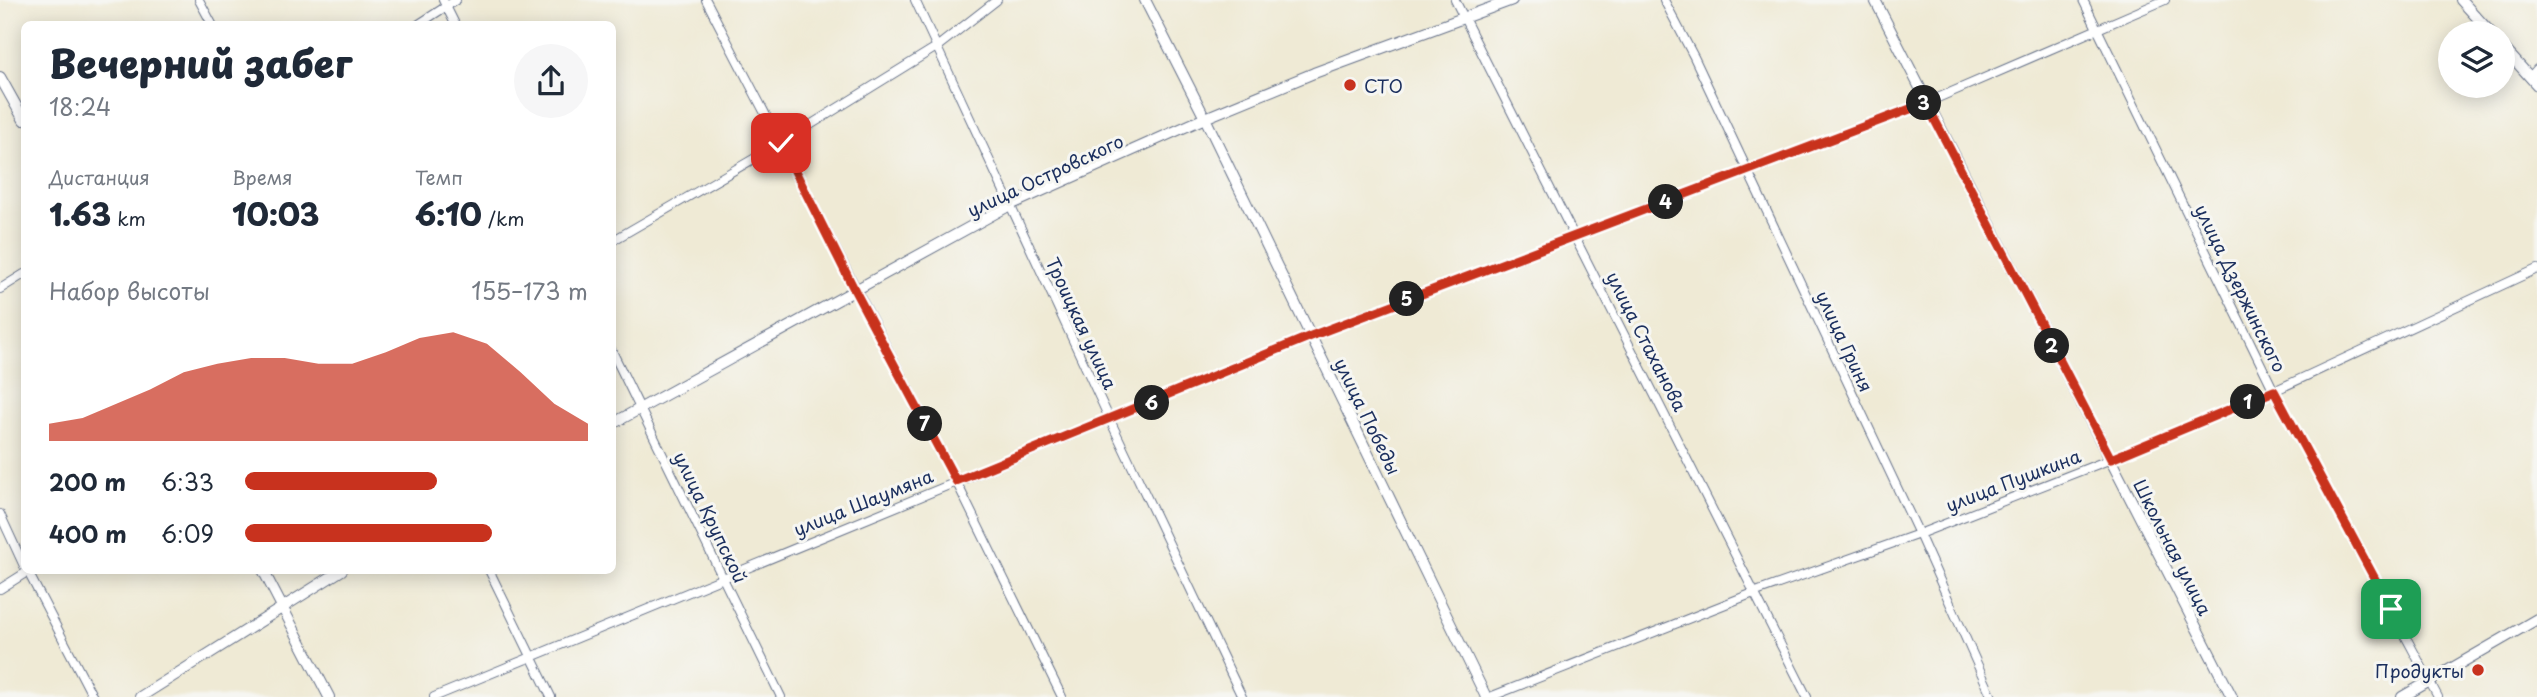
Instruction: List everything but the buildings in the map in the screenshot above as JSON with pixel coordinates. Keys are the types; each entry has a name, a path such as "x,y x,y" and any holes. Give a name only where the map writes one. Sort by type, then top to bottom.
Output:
{"street":[{"path":"200,0 210,21"},
{"path":"423,21 445,3 456,0"},
{"path":"706,0 956,481 1062,697"},
{"name":"Троицкая улица","path":"915,0 1242,697"},
{"path":"616,239 781,143 937,46 997,0"},
{"name":"улица Победы","path":"1145,0 1488,697"},
{"name":"улица Стаханова","path":"1455,0 1807,697"},
{"name":"улица Островского","path":"616,422 1010,205 1205,118 1314,73 1512,0"},
{"name":"улица Гриня","path":"1664,0 1694,57 1919,534 1992,697"},
{"name":"Школьная улица","path":"1875,0 2232,697"},
{"name":"улица Дзержинского","path":"2083,0 2274,391 2438,697"},
{"name":"улица Шаумяна","path":"434,697 1311,336 1926,103 2165,0"},
{"path":"2461,0 2480,21"},
{"path":"445,3 454,21"},
{"path":"2515,58 2535,77"},
{"path":"0,77 21,115"},
{"name":"улица Пушкина","path":"1488,697 1756,592 1919,534 2111,459 2274,391 2537,269"},
{"path":"0,289 21,276"},
{"name":"улица Крупской","path":"616,359 781,697"},
{"path":"0,514 21,558"},
{"path":"0,589 21,574"},
{"path":"29,574 93,697"},
{"path":"264,574 328,697"},
{"path":"140,697 336,574"},
{"path":"491,574 551,697"},
{"path":"2402,697 2537,619"}],"place":[{"name":"СТО","path":"1350,85"},
{"name":"Продукты","path":"2478,670"}],"route":[{"path":"781,143 855,291 956,481 1311,336 1926,103 2111,459 2274,391 2391,609"}]}
